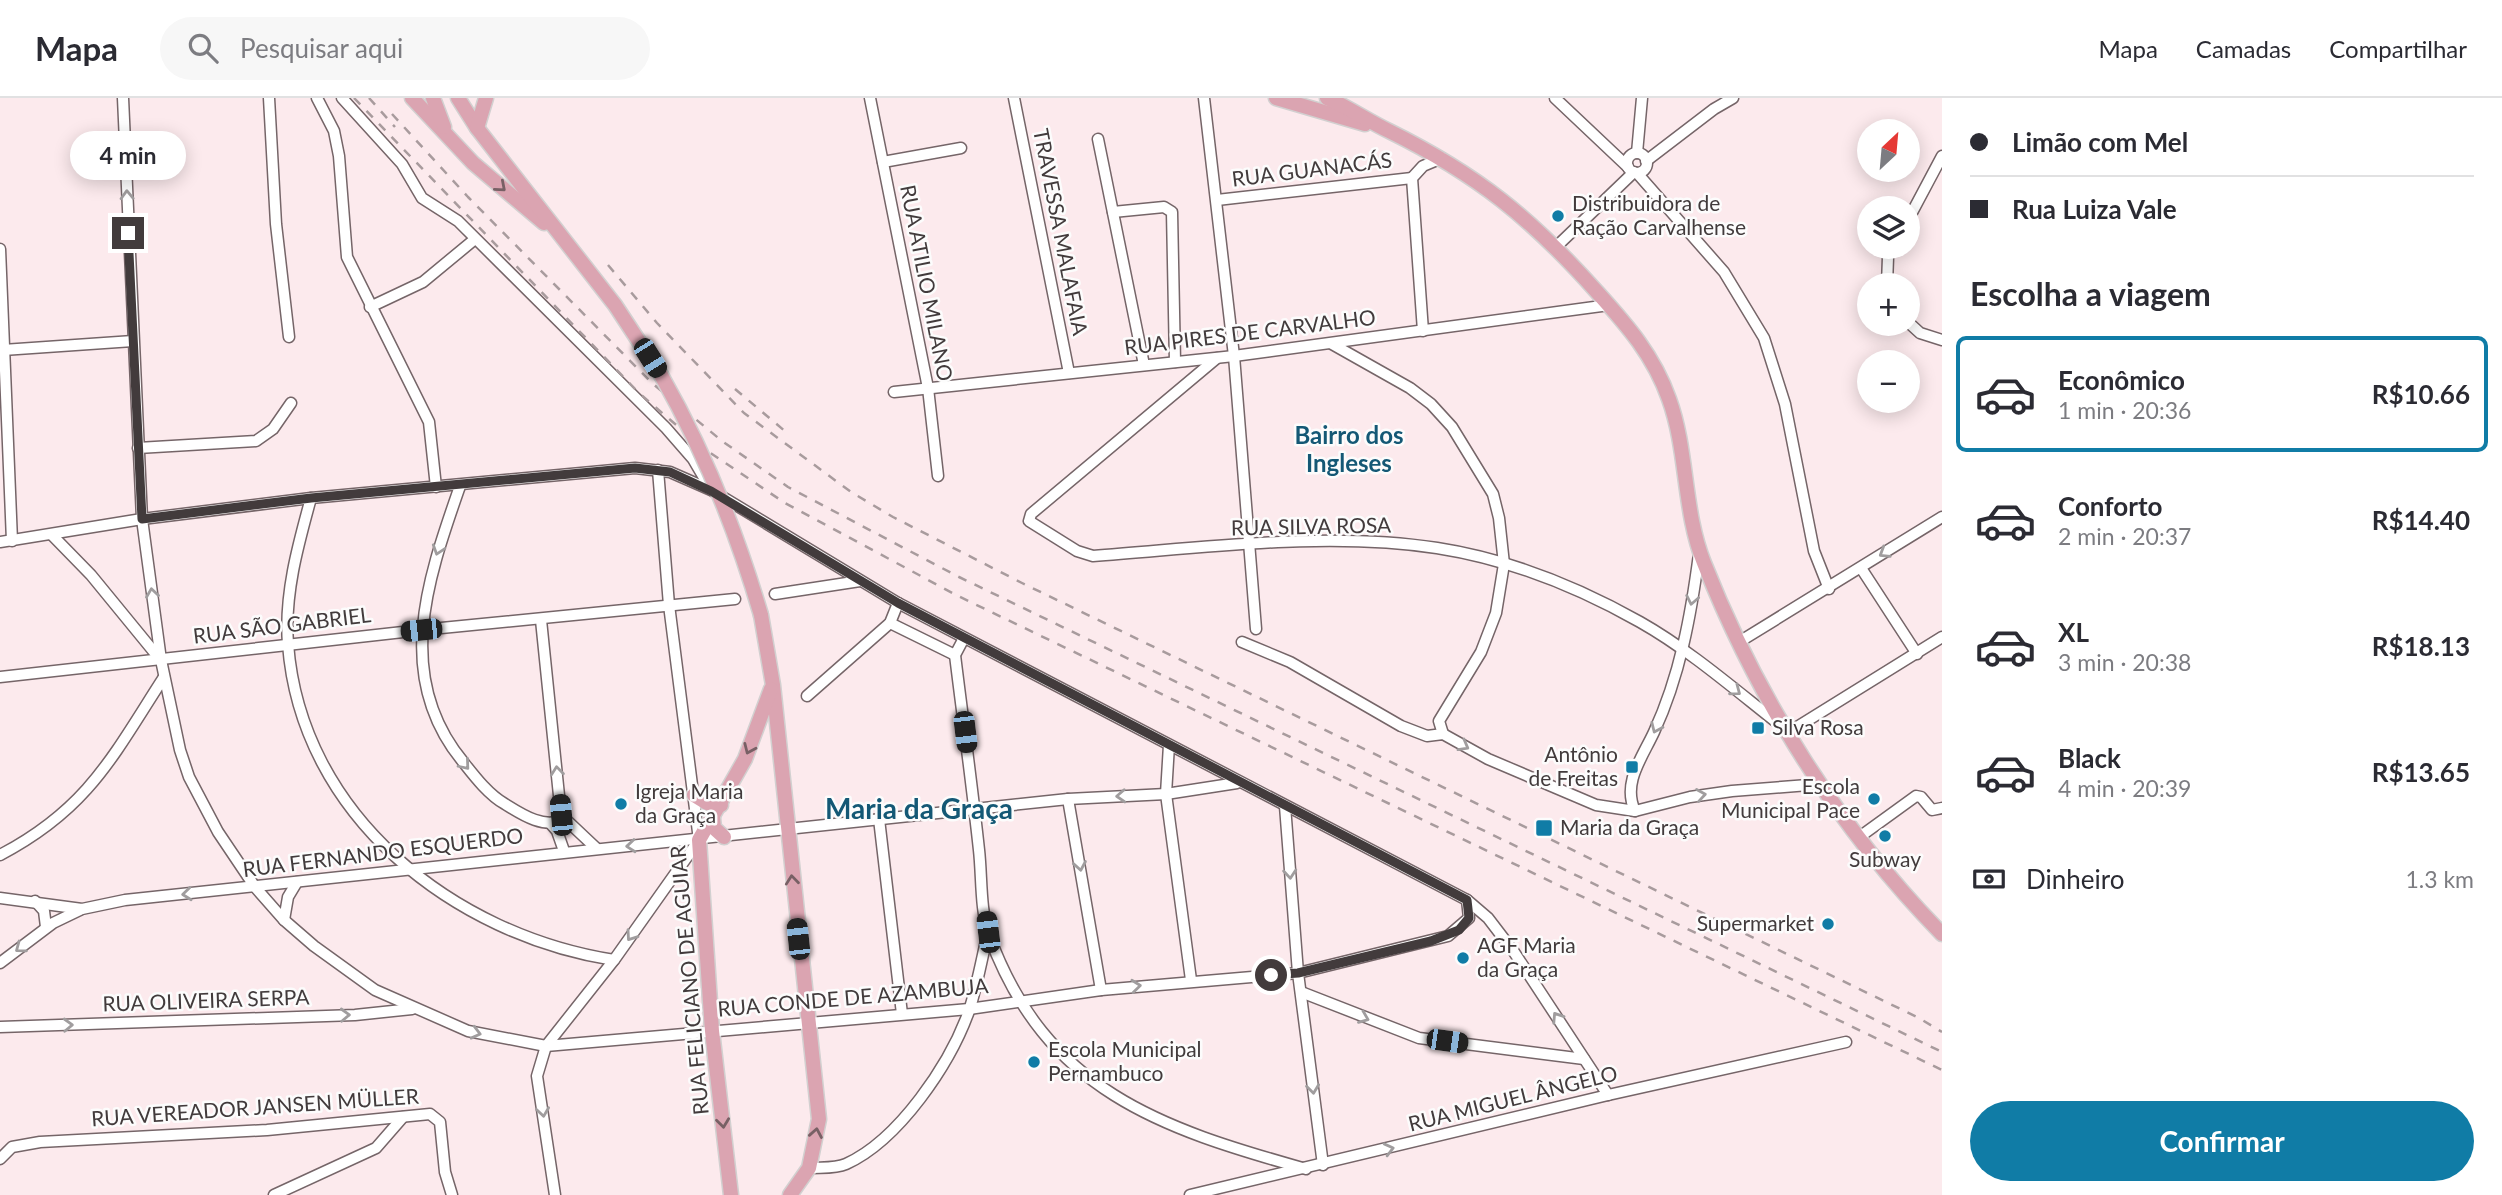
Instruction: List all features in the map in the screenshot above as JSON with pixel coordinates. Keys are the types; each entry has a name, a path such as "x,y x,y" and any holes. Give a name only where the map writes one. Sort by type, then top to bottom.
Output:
{"main road":[{"path":"412,98 451,141 562,237"},
{"path":"433,98 451,141"},
{"path":"458,98 477,128 640,341 695,435 731,519 761,615 773,685 806,1021 819,1119 809,1168 790,1195"},
{"path":"477,128 486,98"},
{"path":"1276,98 1387,130"},
{"path":"1327,98 1442,158 1497,194 1557,246 1650,357 1669,399 1680,438 1700,550 1749,667 1821,784 1858,838 1887,876 1942,934"},
{"path":"699,840 717,811 757,730 773,685"},
{"path":"694,795 717,811"},
{"path":"717,811 714,828 724,838"},
{"name":"RUA FELICIANO DE AGUIAR","path":"699,840 712,1031 730,1195"}],"street":[{"path":"123,98 142,519 161,660"},
{"path":"269,98 276,223 289,337"},
{"path":"317,98 334,131 339,156 347,257 429,422 436,487"},
{"path":"342,98 402,164 422,198 458,221 675,438 693,459 711,491"},
{"name":"RUA ATILIO MILANO","path":"870,98 928,388 937,476"},
{"name":"TRAVESSA MALAFAIA","path":"1014,98 1069,373"},
{"path":"1204,98 1234,356 1256,629"},
{"path":"1555,98 1633,171 1724,272 1764,338 1785,404 1814,551 1829,589"},
{"path":"1557,246 1633,171 1643,170 1642,98"},
{"path":"1633,171 1629,157 1642,157 1733,98"},
{"path":"1098,139 1144,365"},
{"path":"1422,147 1423,166"},
{"path":"883,162 961,148"},
{"path":"1920,197 1942,156"},
{"path":"1423,331 1412,178 1423,166 1442,158"},
{"name":"RUA GUANACÁS","path":"1217,200 1412,178"},
{"path":"1113,212 1164,207 1172,212 1175,362"},
{"path":"370,307 423,282 475,239"},
{"path":"0,250 6,541 142,519 311,498 635,468 658,470 685,477 898,603 1237,783 1467,900 1488,918 1514,953 1608,1095"},
{"name":"RUA PIRES DE CARVALHO","path":"894,392 1234,356 1609,305"},
{"path":"1920,333 1942,340"},
{"path":"3,350 133,341"},
{"path":"1332,344 1410,388 1431,404 1452,427 1493,494 1499,518 1504,564 1496,612 1481,652 1439,721 1424,728 1401,726"},
{"name":"RUA SILVA ROSA","path":"1217,358 1031,514 1030,521 1077,551 1093,556 1248,545 1370,541 1435,548 1504,564 1564,584 1641,622 1789,732"},
{"path":"138,448 256,441 273,429 291,403"},
{"name":"RUA FELICIANO DE AGUIAR","path":"658,470 669,605 699,840"},
{"path":"460,485 430,578 421,630 427,692 451,748 500,801 522,814 550,823 564,820"},
{"path":"311,498 291,582 288,645 298,701 319,753 347,806 382,846 408,869 464,907 523,937 563,950 614,960"},
{"path":"1739,642 1942,517"},
{"name":"RUA CONDE DE AZAMBUJA","path":"51,535 91,575 161,660 180,750 189,777 218,832 255,887 284,920 341,968 412,1009 468,1031 546,1046 806,1021 969,1009 1020,1000 1191,980 1298,973 1448,936 1469,918 1467,900"},
{"path":"1635,811 1629,786 1670,693 1682,650 1700,550"},
{"path":"1861,568 1917,654"},
{"path":"775,594 860,581"},
{"name":"RUA SÃO GABRIEL","path":"0,677 421,630 735,599"},
{"path":"807,696 890,622 898,603"},
{"path":"541,620 564,820 596,848"},
{"path":"890,622 955,655"},
{"path":"1789,732 1942,637"},
{"path":"964,638 955,655 988,932 1020,1000 1065,1057 1112,1095 1150,1117 1210,1142 1306,1169"},
{"path":"1242,642 1290,662 1401,726 1427,736 1443,734 1488,759 1596,805 1635,811 1689,797 1732,790 1821,784"},
{"path":"0,855 28,840 64,813 96,782 164,677"},
{"path":"1439,721 1443,734"},
{"path":"1170,746 1166,794 1191,980"},
{"name":"RUA FERNANDO ESQUERDO","path":"0,898 82,909 125,900 564,851 724,838 1068,799 1166,794 1237,783"},
{"path":"1858,838 1913,798 1921,797 1939,809"},
{"path":"1068,799 1101,990"},
{"path":"1284,806 1298,973 1323,1165"},
{"path":"879,819 902,1014"},
{"path":"550,823 557,831 564,851"},
{"path":"555,1195 537,1076 546,1046 614,960 699,840"},
{"path":"284,920 288,897 297,882"},
{"path":"35,901 44,911 46,928"},
{"path":"0,963 46,928 82,909"},
{"path":"809,1168 845,1164 896,1127 946,1058 969,1009 988,932"},
{"path":"1301,992 1419,1038 1584,1059"},
{"name":"RUA OLIVEIRA SERPA","path":"0,1027 355,1015 412,1009"},
{"name":"RUA MIGUEL ÂNGELO","path":"1190,1195 1608,1095 1846,1042"},
{"name":"RUA VEREADOR JANSEN MÜLLER","path":"0,1159 12,1147 40,1142 267,1130 430,1114 440,1122 445,1172 452,1195"},
{"path":"274,1195 376,1148 403,1117"}],"railway":[{"path":"354,98 639,393 703,448 785,503 958,596 1942,1070"},
{"path":"369,98 395,127"},
{"path":"392,114 468,197 652,383 722,441 788,487 959,577 1942,1052"},
{"path":"608,265 657,323 744,413 851,492 893,517 1022,583 1919,1018 1942,1032"},
{"path":"735,389 786,432"}],"place":[{"name":"Distribuidora de Ração Carvalhense","path":"1558,216"},
{"name":"Silva Rosa","path":"1758,728"},
{"name":"Antônio de Freitas","path":"1632,767"},
{"name":"Escola Municipal Pace","path":"1874,799"},
{"name":"Igreja Maria da Graça","path":"621,804"},
{"name":"Maria da Graça","path":"1544,828"},
{"name":"Subway","path":"1885,836"},
{"name":"Supermarket","path":"1828,924"},
{"name":"AGF Maria da Graça","path":"1463,958"},
{"name":"Escola Municipal Pernambuco","path":"1034,1062"}],"district":[{"name":"Bairro dos Ingleses","path":"1349,450"},
{"name":"Maria da Graça","path":"919,809"}],"route":[{"path":"128,233 142,519 311,498 635,468 670,472 685,477 898,603 1237,783 1467,900 1469,918 1465,925 1448,936 1298,973 1271,975"}]}
